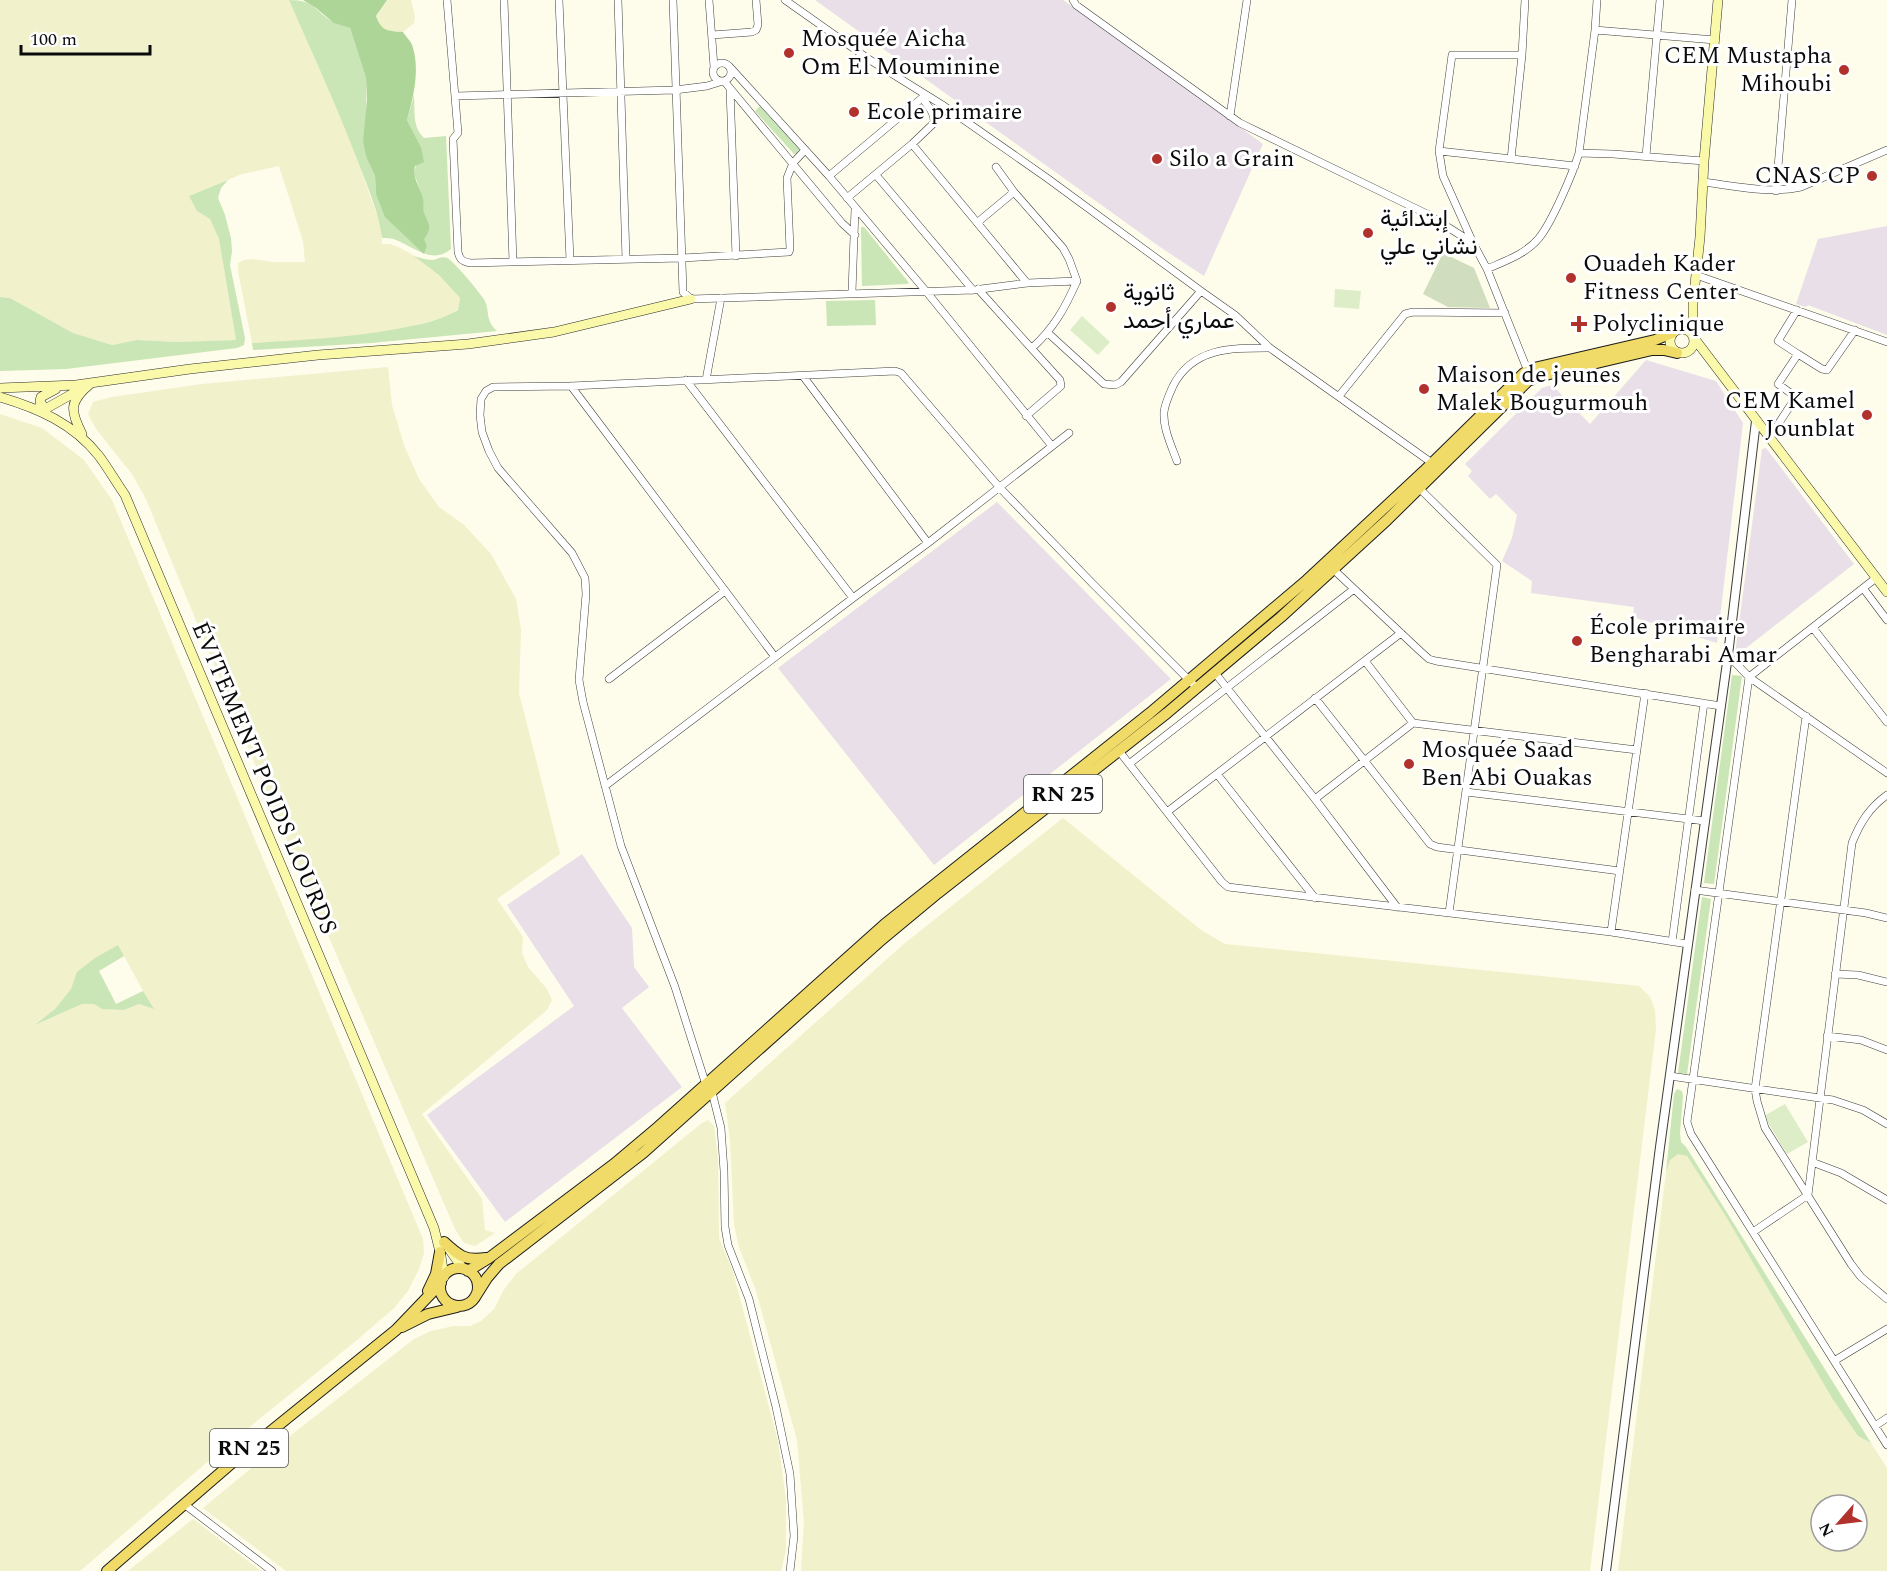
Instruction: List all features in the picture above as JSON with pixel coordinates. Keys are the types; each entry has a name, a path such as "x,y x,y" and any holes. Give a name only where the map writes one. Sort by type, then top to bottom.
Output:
{"main road":[{"path":"1682,353 1692,348 1693,303 1718,0"},
{"path":"0,388 64,386 190,369 362,351 468,344 554,332 691,299"},
{"path":"1682,353 1669,344 1693,303"},
{"path":"1530,375 1655,340 1675,332 1688,331 1887,592"},
{"path":"1530,375 1652,350 1682,353 1712,363"},
{"name":"RN 25","path":"465,1270 489,1258 614,1164 709,1088 938,893 1119,751 1530,375"},
{"name":"RN 25","path":"475,1297 487,1278 500,1264 643,1153 709,1088 913,900 1193,684 1215,673 1334,570 1420,489 1530,375"},
{"path":"64,386 41,397 40,401 46,412 92,383"},
{"path":"86,441 76,423 73,411 75,399 92,383"},
{"name":"ÉVITEMENT POIDS LOURDS","path":"0,396 46,412 72,429 99,457 125,495 442,1247 465,1270"},
{"path":"442,1247 470,1259 489,1258"},
{"path":"442,1247 441,1289 445,1300 456,1306 462,1306 475,1297 476,1279 465,1270 452,1270 442,1280"},
{"path":"422,1303 434,1281 442,1247"},
{"name":"RN 25","path":"107,1571 233,1461 396,1330 442,1280"},
{"name":"RN 25","path":"396,1330 428,1314 462,1306"}],"street":[{"path":"447,0 458,133 453,139 459,259 463,262 682,258 789,252 787,178 793,163 805,150"},
{"path":"504,0 513,262"},
{"path":"558,0 570,260"},
{"path":"618,0 626,259"},
{"path":"673,0 683,292 691,299 975,289 1027,283 1077,281"},
{"path":"709,0 713,75 717,80 724,81 842,223 855,235"},
{"path":"712,35 756,30 758,25 756,0"},
{"path":"785,0 870,60 1047,178 1235,315 1270,348 1432,463"},
{"path":"1073,0 1076,5 1230,116 1426,214 1473,243"},
{"path":"1230,116 1247,0"},
{"path":"1511,159 1522,55 1525,0"},
{"path":"1487,269 1525,251 1539,239 1575,166 1579,153 1597,0"},
{"path":"1646,156 1660,0"},
{"path":"1776,191 1792,0"},
{"path":"1595,30 1715,40"},
{"path":"1522,55 1452,55 1439,151 1443,176 1487,269 1530,375"},
{"path":"714,67 721,62 729,66 829,176 1052,446"},
{"path":"455,96 675,90 707,86 724,81 731,75 729,66"},
{"path":"730,89 736,256"},
{"path":"847,198 934,123 934,117 924,96"},
{"path":"829,176 924,96"},
{"path":"912,144 1027,283"},
{"path":"1703,182 1776,191 1801,188 1887,150"},
{"path":"1439,151 1575,166"},
{"path":"1579,153 1646,156 1704,162"},
{"path":"996,166 1014,192 1063,248 1077,281 1048,333 1032,348"},
{"path":"876,175 1061,383 1061,386 1026,416"},
{"path":"978,222 1014,192"},
{"path":"852,292 855,209"},
{"path":"1696,275 1887,342"},
{"path":"1048,333 1104,384 1115,385 1121,382 1202,291"},
{"path":"706,380 721,298"},
{"path":"1797,310 1778,341 1822,369 1827,370 1855,330"},
{"path":"1339,396 1405,314 1413,312 1505,312"},
{"path":"1177,461 1166,429 1164,411 1168,396 1186,366 1202,356 1221,350 1270,348"},
{"path":"1769,438 1796,397 1778,384 1798,354"},
{"path":"790,1571 794,1536 790,1474 776,1407 748,1299 728,1245 720,1128 675,987 621,846 583,702 579,680 586,594 585,578 572,553 498,468 482,432 481,399 486,391 493,387 571,386 895,371 901,373 1000,488 1193,684"},
{"path":"803,376 928,543"},
{"path":"686,380 853,598"},
{"path":"571,386 775,657"},
{"path":"1606,1571 1670,1076 1728,655 1756,420"},
{"path":"605,786 928,543 1069,433"},
{"path":"1420,489 1497,565 1449,913"},
{"path":"1334,570 1429,659 1484,670 1721,706"},
{"path":"1876,578 1749,677 1687,1122 1691,1134 1887,1445"},
{"path":"1863,588 1887,620"},
{"path":"1129,764 1354,589"},
{"path":"609,679 725,591"},
{"path":"1813,628 1887,722"},
{"path":"1167,812 1401,633"},
{"path":"1728,655 1749,677 1887,773"},
{"path":"1365,661 1413,723"},
{"path":"1215,673 1397,907"},
{"path":"1611,932 1645,693"},
{"path":"1315,698 1430,844 1437,848 1620,871"},
{"path":"1672,942 1704,703"},
{"path":"1806,716 1755,1089 1756,1101 1766,1128 1861,1277 1887,1299"},
{"path":"1315,799 1413,723 1636,750"},
{"path":"1119,751 1228,887 1611,932 1688,944"},
{"path":"1217,774 1315,898"},
{"path":"1466,792 1705,821"},
{"path":"1753,1232 1808,1195 1852,843 1866,814 1887,795"},
{"path":"1695,890 1887,918"},
{"path":"1835,974 1858,975 1887,982"},
{"path":"1827,1036 1861,1040 1887,1050"},
{"path":"1670,1076 1848,1104 1887,1124"},
{"path":"1812,1162 1841,1173 1887,1200"},
{"path":"1834,1361 1887,1329"},
{"path":"1875,1426 1887,1418"},
{"path":"184,1504 272,1571"}],"shaded area":[{"path":"815,0 1063,0 1126,44 1263,144 1204,276 1160,247"},
{"path":"1887,226 1887,335 1808,305 1806,307 1796,304 1818,239"},
{"path":"1646,360 1716,381 1743,423 1717,643 1633,617 1634,607 1531,593 1532,581 1502,561 1512,538 1517,515 1496,494 1490,499 1468,476 1472,471 1465,464 1542,388 1552,385 1590,424"},
{"path":"1766,448 1854,564 1737,655 1735,654 1762,449"},
{"path":"997,502 1171,679 934,865 778,668"},
{"path":"582,854 632,928 634,967 649,987 622,1008 682,1087 505,1222 427,1115 574,1006 507,905"}],"green space":[{"path":"0,0 289,0 349,137 381,226 382,244 400,248 422,260 460,298 458,309 448,316 414,326 373,333 320,340 252,343 238,263 252,259 273,262 305,262 303,241 279,166 242,174 189,196 197,211 210,219 219,239 236,340 177,342 137,340 112,345 73,333 10,298 0,297"},
{"path":"289,0 306,2 329,19 350,28 366,78 367,159 375,176 376,194 423,253 394,239 382,238 379,220 352,146"},
{"path":"303,0 387,0 376,16 380,25 386,29 403,32 411,44 415,57 416,76 407,120 421,147 424,162 415,166 414,170 429,226 424,239 427,246 424,254 385,217 376,194 375,176 367,159 363,142 367,100 366,78 350,28 334,23"},
{"path":"387,0 411,0 414,23 403,32 390,31 379,26 376,17"},
{"path":"414,95 415,118 420,134 424,138 446,136 451,249 437,255 424,253 427,246 424,240 423,198 414,173 421,147 407,120"},
{"path":"760,106 799,149 798,154 794,154 755,111"},
{"path":"228,180 221,188 218,198 231,238 230,265 245,338 244,345 237,348 66,369 0,371 0,297 10,298 73,333 112,345 137,340 177,342 236,340 219,239 210,219 197,211 189,196"},
{"path":"861,227 864,227 909,283 862,286"},
{"path":"1443,253 1474,268 1490,308 1448,307 1423,294"},
{"path":"414,256 428,260 443,257 450,260 483,297 489,320 497,331 371,343 253,350 252,343 378,332 428,322 458,310 460,298 439,275"},
{"path":"1335,289 1361,291 1359,309 1334,307"},
{"path":"875,300 876,325 827,326 826,301"},
{"path":"1082,316 1110,342 1098,355 1070,330"},
{"path":"388,367 392,405 404,445 419,479 439,507 464,525 491,554 516,599 521,630 519,693 560,854 497,899 523,937 522,953 528,967 547,989 552,1000 547,1010 422,1114 482,1199 485,1230 495,1233 475,1246 464,1243 455,1229 274,810 146,499 132,474 96,429 88,414 93,402 112,397 202,384"},
{"path":"0,414 42,428 84,460 112,500 423,1239 424,1253 408,1291 394,1308 226,1446 80,1571 0,1571","holes":["118,945 153,1009 139,1004 124,1010 102,1009 94,1004 82,1004 38,1024"]},
{"path":"1732,675 1742,676 1714,884 1704,883"},
{"path":"1063,818 1201,930 1225,944 1639,986 1650,997 1655,1010 1656,1029 1590,1571 801,1571 804,1522 797,1440 756,1291 739,1247 734,1225 730,1140 725,1103 905,943"},
{"path":"1702,897 1711,899 1687,1074 1678,1073"},
{"path":"118,945 124,956 99,971 116,1004 143,991 154,1009 139,1004 124,1010 102,1009 94,1004 82,1004 35,1025 55,1009 71,989 77,972"},
{"path":"1677,1089 1682,1091 1683,1096 1681,1142 1871,1443 1858,1436 1832,1398 1725,1215 1687,1156 1678,1154 1670,1160 1666,1172 1674,1094"},
{"path":"1785,1104 1808,1142 1787,1154 1764,1116"},
{"path":"708,1120 714,1126 718,1158 719,1238 733,1272 778,1441 786,1500 786,1550 781,1571 286,1571 203,1508 290,1436 414,1339 431,1331 454,1326 470,1326 481,1321 494,1309 503,1291 516,1274"},
{"path":"1678,1153 1687,1156 1725,1215 1832,1398 1858,1436 1871,1443 1887,1468 1887,1571 1618,1571 1666,1172 1670,1160"},
{"path":"193,1519 261,1571 128,1571"}],"place":[{"name":"Mosquée Aicha Om El Mouminine","path":"789,53"},
{"name":"CEM Mustapha Mihoubi","path":"1844,70"},
{"name":"Ecole primaire","path":"854,112"},
{"name":"Silo a Grain","path":"1157,159"},
{"name":"CNAS CP","path":"1872,176"},
{"name":"إبتدائية نشاني علي","path":"1368,233"},
{"name":"Ouadeh Kader Fitness Center","path":"1571,278"},
{"name":"ثانوية عماري أحمد","path":"1111,307"},
{"name":"Polyclinique","path":"1579,324"},
{"name":"Maison de jeunes Malek Bougurmouh","path":"1424,389"},
{"name":"CEM Kamel Jounblat","path":"1867,415"},
{"name":"École primaire Bengharabi Amar","path":"1577,641"},
{"name":"Mosquée Saad Ben Abi Ouakas","path":"1409,764"}]}
